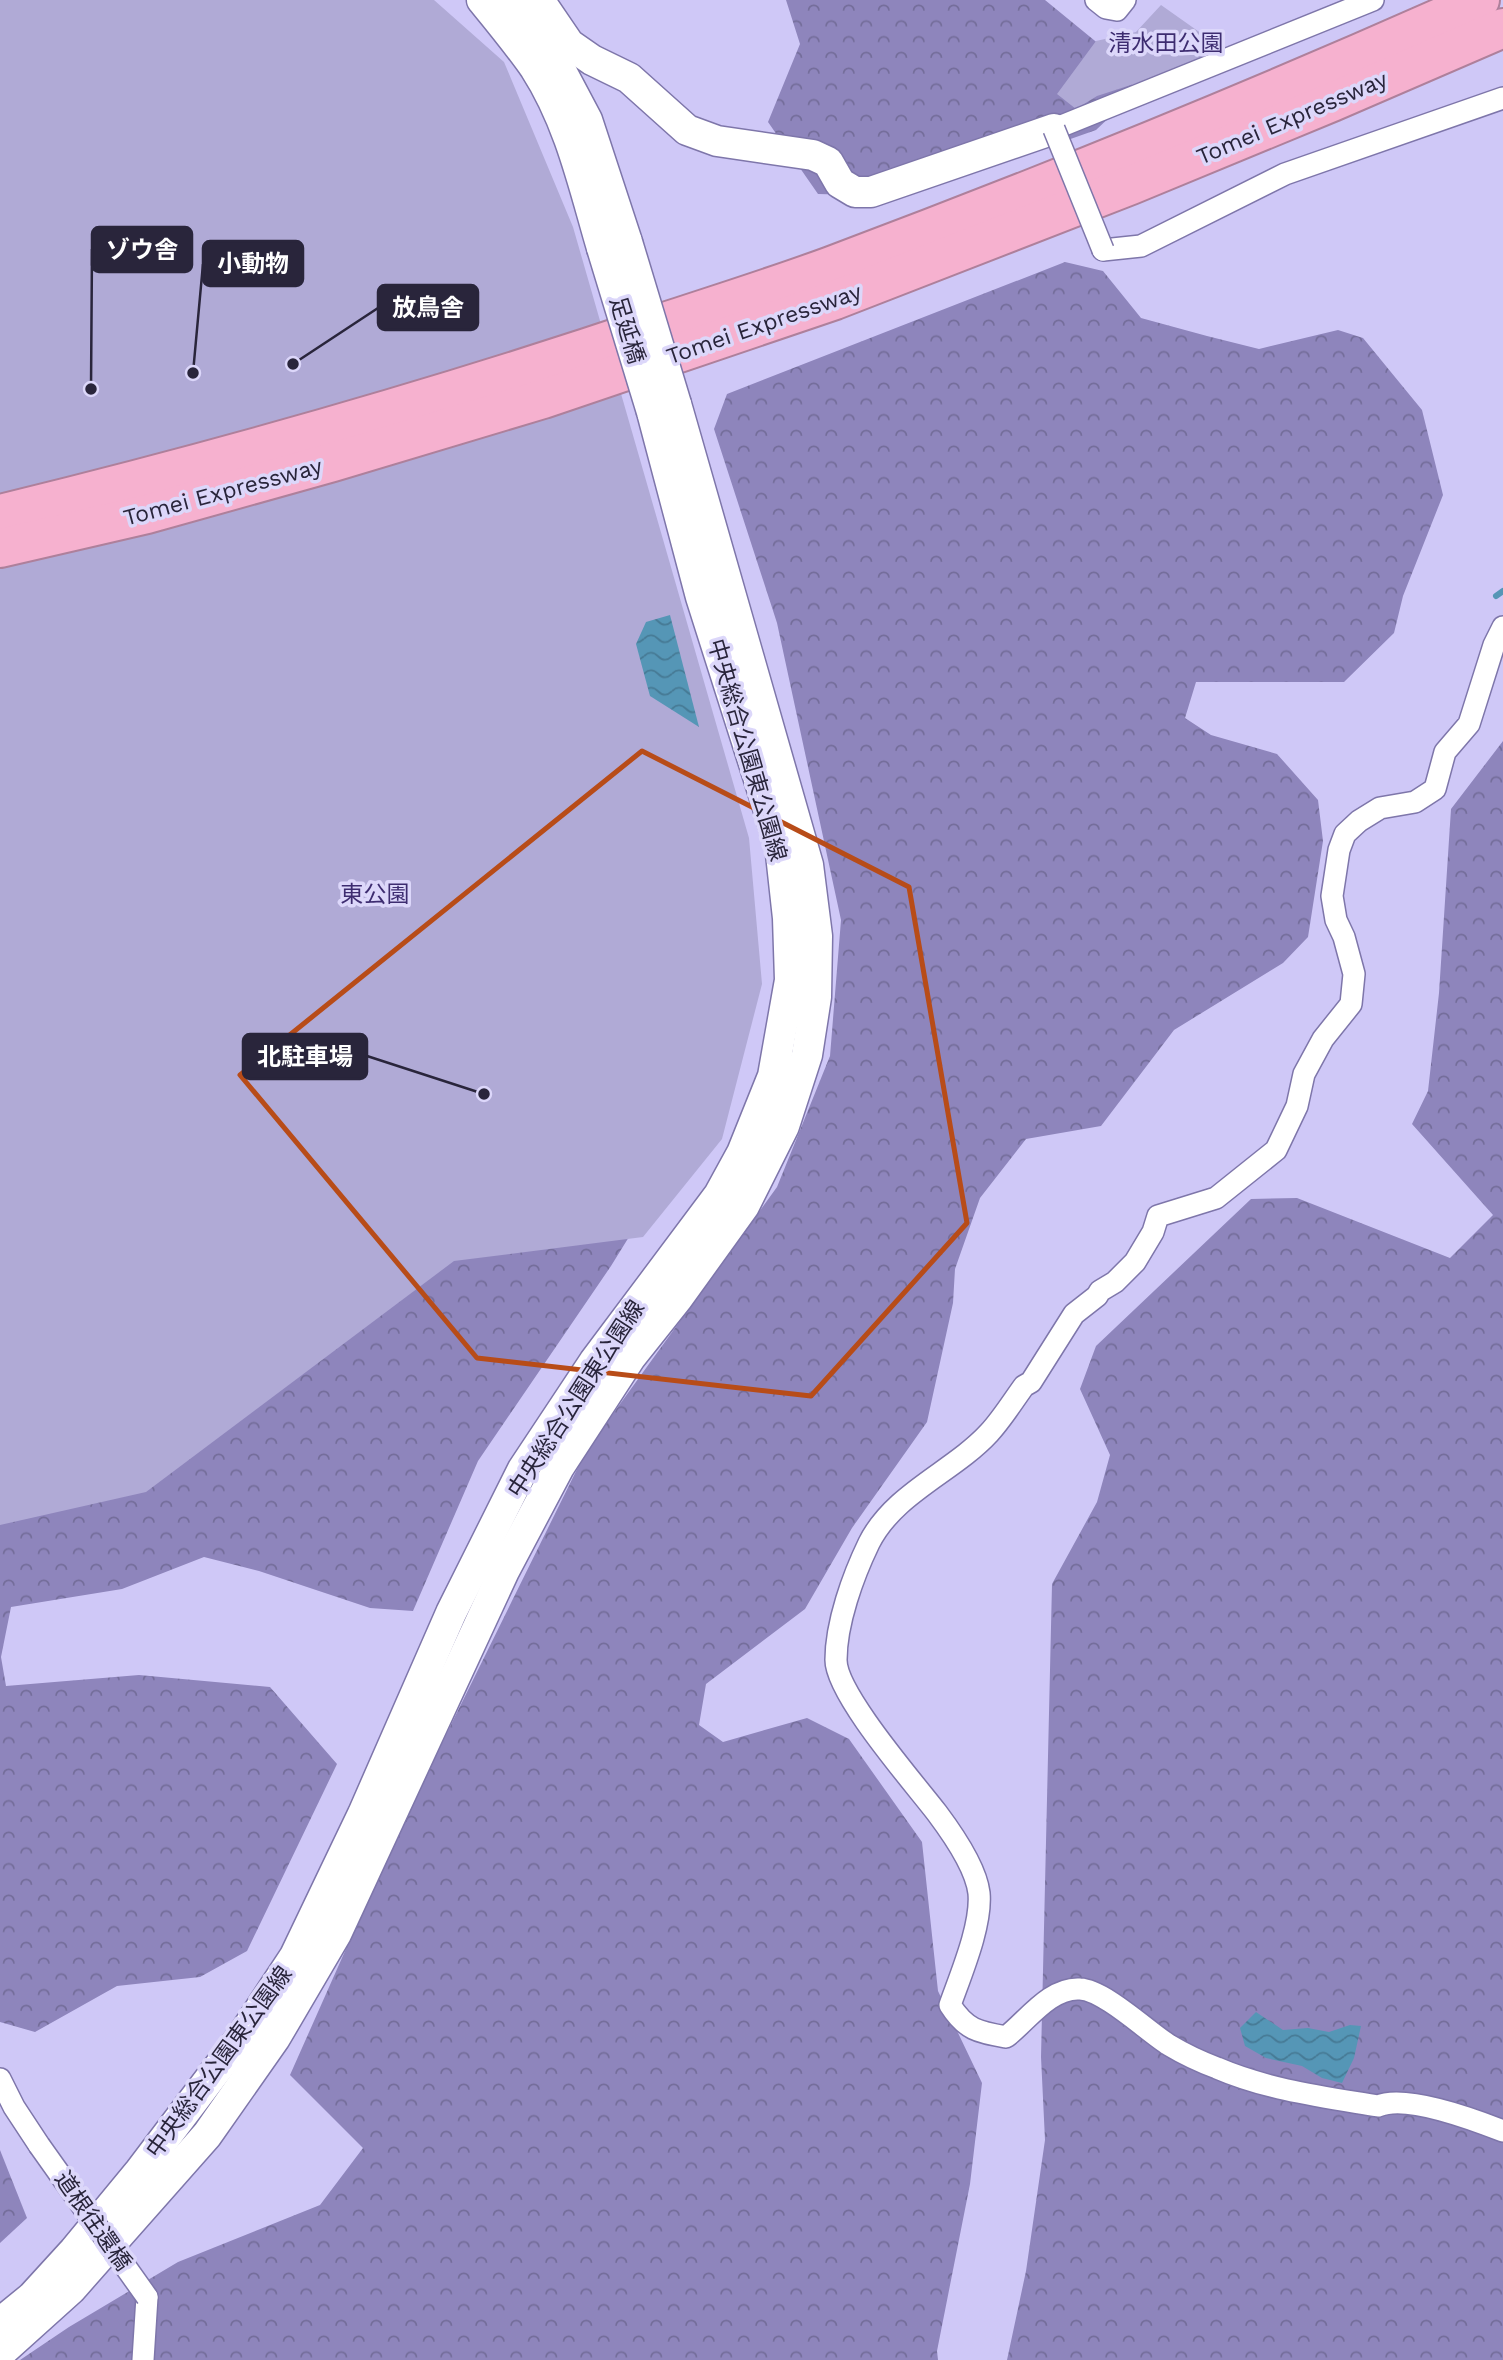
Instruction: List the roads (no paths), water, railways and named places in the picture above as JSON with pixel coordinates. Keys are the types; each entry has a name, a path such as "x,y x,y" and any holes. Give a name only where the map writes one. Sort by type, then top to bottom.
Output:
{"highway":[{"name":"Tomei Expressway","path":"0,514 145,478 523,369 827,268 1118,155 1321,71 1480,0"},
{"name":"Tomei Expressway","path":"0,548 147,514 359,454 543,399 835,300 1144,180 1503,27"}],"street":[{"path":"482,0 535,69 558,113 615,245"},
{"path":"512,0 551,52 587,120 615,245"},
{"path":"540,0 569,44 592,60 629,78 687,130 718,141 813,155 828,162 840,183 855,192 871,192 1054,129 1373,0"},
{"path":"1096,0 1106,8 1117,10 1125,0"},
{"path":"1054,129 1103,250 1141,246 1285,174 1503,98"},
{"name":"足延橋","path":"615,245 664,408"},
{"path":"0,2353 71,2290 199,2144 275,2038 336,1934 504,1571 559,1467 630,1358 677,1299 744,1206 784,1126 807,1055 816,997 817,936 808,865 712,580 664,408"},
{"name":"中央総合公園東公園線","path":"0,2323 32,2297 74,2251 198,2097 295,1956 363,1814 451,1613 523,1469 594,1362 719,1195 742,1153 774,1076 790,981 788,918 780,845 743,735 712,580 681,521 664,408"},
{"path":"1503,627 1494,645 1469,724 1445,752 1435,789 1415,802 1380,808 1345,834 1339,850 1332,896 1336,920 1344,937 1354,974 1351,1004 1323,1039 1304,1074 1297,1106 1276,1150 1216,1198 1158,1216 1153,1232 1135,1262 1115,1282 1100,1291 1074,1314 1031,1382 1024,1386 988,1434 894,1509 870,1542 847,1600 836,1661 842,1682 867,1722 950,1829 975,1877 979,1894 975,1932 950,2005 959,2020 977,2032 1006,2037 1035,2010 1062,1991 1081,1988 1113,2004 1171,2046 1218,2069 1279,2089 1378,2106 1415,2105 1458,2113 1503,2131"},
{"name":"道根往還橋","path":"0,2079 14,2108 147,2297 143,2360"}],"water":[{"path":"670,615 699,727 650,696 636,644 646,622"},
{"path":"1256,2012 1283,2030 1308,2028 1329,2032 1350,2025 1361,2026 1354,2058 1342,2083 1322,2078 1302,2066 1266,2058 1245,2046 1240,2028"}],"waterway":[{"path":"1496,596 1503,591"}],"place":[{"name":"放鳥舎","path":"293,364"},
{"name":"小動物","path":"193,373"},
{"name":"ゾウ舎","path":"91,389"},
{"name":"北駐車場","path":"484,1094"}],"park label":[{"name":"清水田公園","path":"1166,43"},
{"name":"東公園","path":"375,894"}]}
